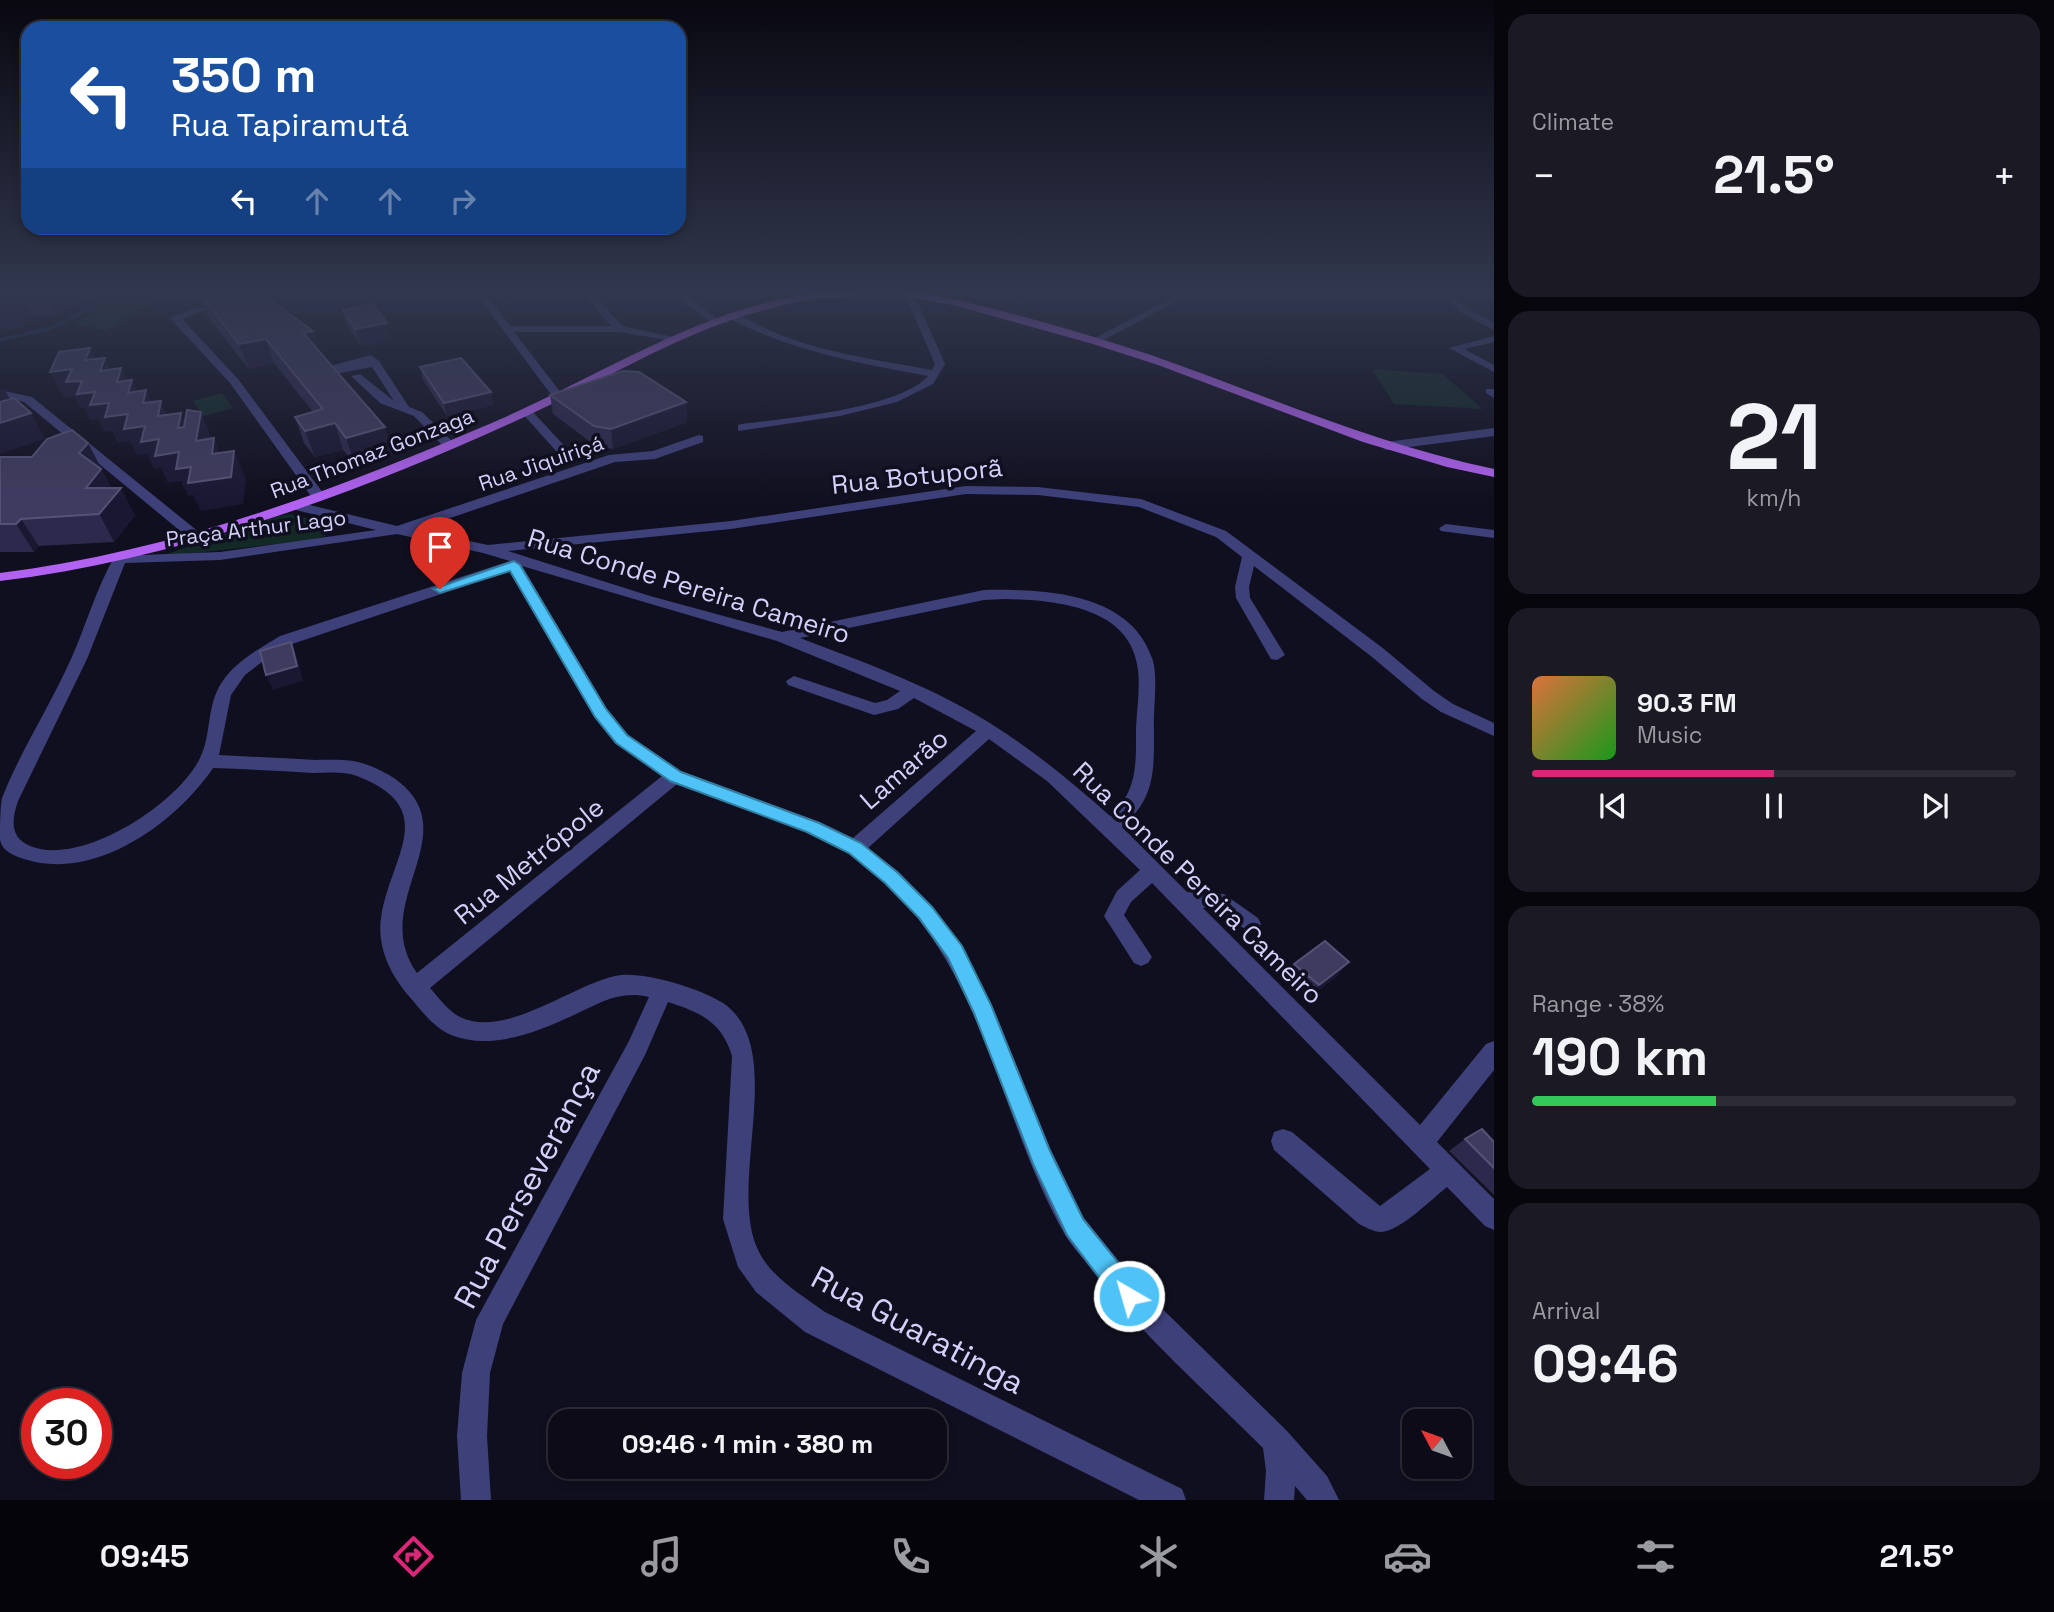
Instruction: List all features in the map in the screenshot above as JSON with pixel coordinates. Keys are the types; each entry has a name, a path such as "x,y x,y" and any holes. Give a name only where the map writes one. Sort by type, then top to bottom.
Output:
{"main road":[{"name":"Rua Thomaz Gonzaga","path":"0,577 120,559 293,505 316,492 449,445 527,412 627,362"},
{"path":"1160,362 1327,427 1385,446 1494,473"}],"street":[{"path":"216,362 234,381 316,492"},
{"path":"532,362 559,398"},
{"path":"879,362 935,374"},
{"path":"742,428 859,408 913,391 928,383 939,362"},
{"path":"375,363 405,409"},
{"path":"356,376 384,401 418,414 449,445"},
{"path":"0,394 29,399 39,414 195,536"},
{"path":"527,412 568,457"},
{"path":"1385,446 1494,432"},
{"name":"Rua Jiquiriçá","path":"396,531 613,458 655,455 699,439"},
{"name":"Rua Botuporã","path":"486,549 731,525 930,494 1010,490 1141,503 1221,534 1251,554 1428,695 1447,708 1494,730"},
{"name":"Rua Conde Pereira Cameiro","path":"293,505 396,531 486,549 516,563 782,637 913,690 988,730 1053,776 1110,827 1494,1217"},
{"path":"1446,528 1494,534"},
{"name":"Praça Arthur Lago","path":"120,559 165,560 282,548 396,531"},
{"path":"1251,554 1242,587 1243,598 1277,654"},
{"path":"120,559 79,659 2,820 4,833 11,845 28,855 57,858 85,855 114,842 165,807 195,780 208,761 217,710 225,690 239,671 258,656 286,640 516,563 601,713 622,739 675,776 813,827 855,848 908,895 955,952 984,1012 1042,1158 1075,1227 1129,1296 1277,1441 1324,1500"},
{"path":"782,637 984,594 1014,593 1057,597 1093,607 1109,615 1132,636 1145,662 1145,774 1142,789 1126,815 1110,827"},
{"path":"794,681 874,709 892,705 913,690"},
{"name":"Lamarão","path":"855,848 988,730"},
{"name":"Rua Guaratinga","path":"208,761 356,768 379,776 410,802 417,824 391,917 392,947 415,987 459,1028 482,1031 508,1028 618,986 632,985 700,1001 721,1013 738,1036 743,1056 736,1219 747,1258 765,1283 815,1322 1171,1500"},
{"name":"Rua Metrópole","path":"415,987 675,776"},
{"path":"1141,957 1114,916 1115,907 1153,871"},
{"path":"1182,900 1217,900 1251,924"},
{"name":"Rua Perseverança","path":"476,1500 471,1436 476,1373 490,1320 637,1048 662,992"},
{"path":"1421,1142 1494,1052"},
{"path":"1283,1141 1368,1214 1380,1219 1388,1217 1449,1170"},
{"path":"1277,1441 1281,1471 1279,1500"}],"green space":[{"path":"1372,369 1442,374 1483,409 1394,404"},
{"path":"222,393 233,408 203,416 193,401"},
{"path":"290,514 336,525 336,529 311,540 170,556 167,554 270,518"}],"building":[{"path":"54,362 103,362 100,371 121,368 117,382 132,380 128,393 146,390 143,403 161,401 158,416 181,413 178,428 184,427 187,410 201,412 196,441 214,438 212,454 234,451 231,477 188,483 191,467 176,469 179,452 155,456 159,439 141,442 145,426 124,429 128,414 105,417 109,403 90,405 95,392 77,394 82,381 66,382 72,369 50,372"},
{"path":"285,362 328,362 385,427 346,438 335,423 305,431 295,417 323,409"},
{"path":"443,362 465,362 491,392 444,403 420,367"},
{"path":"623,371 639,372 686,402 611,429 594,426 550,395"},
{"path":"14,398 31,413 0,423 0,402"},
{"path":"72,430 88,443 79,453 101,469 86,488 121,488 99,514 21,519 16,524 0,524 0,457 32,457 47,439"},
{"path":"291,642 297,666 266,675 260,651"},
{"path":"1325,941 1349,962 1319,985 1294,964"},
{"path":"1482,1129 1494,1142 1494,1168 1465,1139"}],"route":[{"path":"440,589 514,565 601,713 622,739 675,776 813,827 855,848 892,878 925,912 955,952 984,1012 1042,1158 1075,1227 1129,1296"}]}
